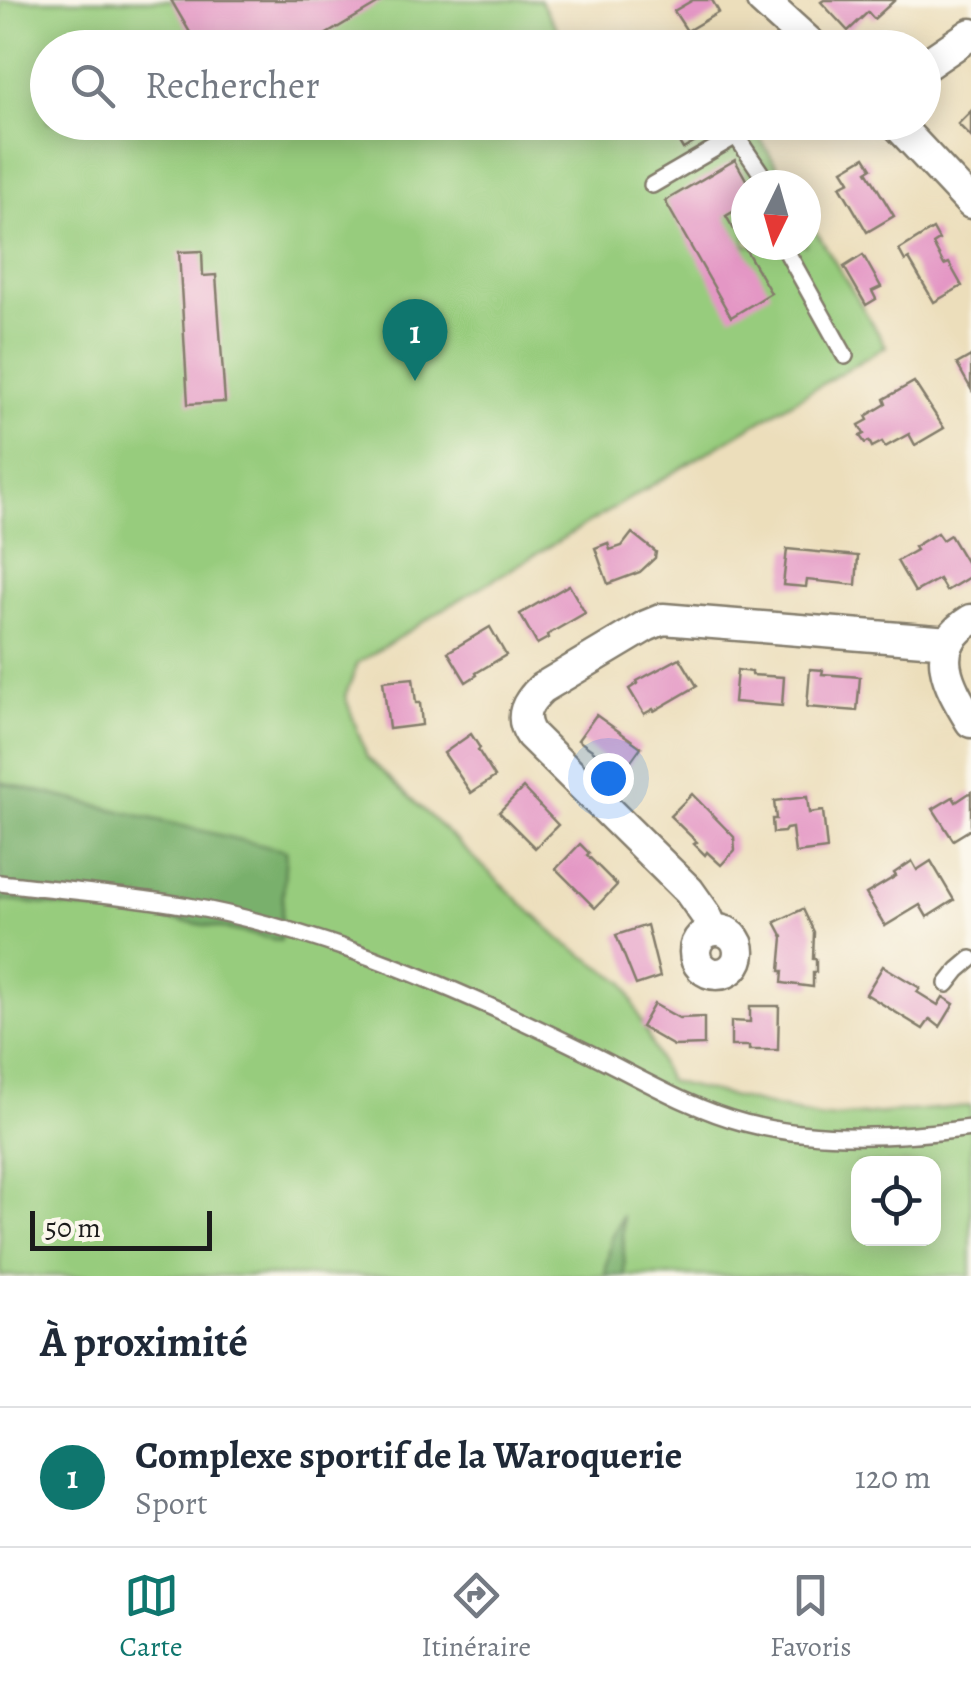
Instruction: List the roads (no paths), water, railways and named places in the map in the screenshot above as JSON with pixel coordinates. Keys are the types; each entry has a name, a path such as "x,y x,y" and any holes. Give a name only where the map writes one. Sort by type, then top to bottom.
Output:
{"street":[{"path":"762,0 795,30"},
{"path":"941,54 971,34"},
{"path":"912,140 971,203"},
{"path":"713,930 689,891 530,735 524,721 531,698 663,619 949,642"},
{"path":"971,620 960,627 946,649 946,674 971,722"}],"lane":[{"path":"652,185 729,140"},
{"path":"739,140 759,170"},
{"path":"792,260 845,356"},
{"path":"0,883 189,906 322,940 483,1002 687,1102 740,1122 798,1133 869,1135 971,1128"},
{"path":"947,984 971,960"}],"place":[{"name":"Complexe sportif de la Waroquerie","path":"415,381"}]}
